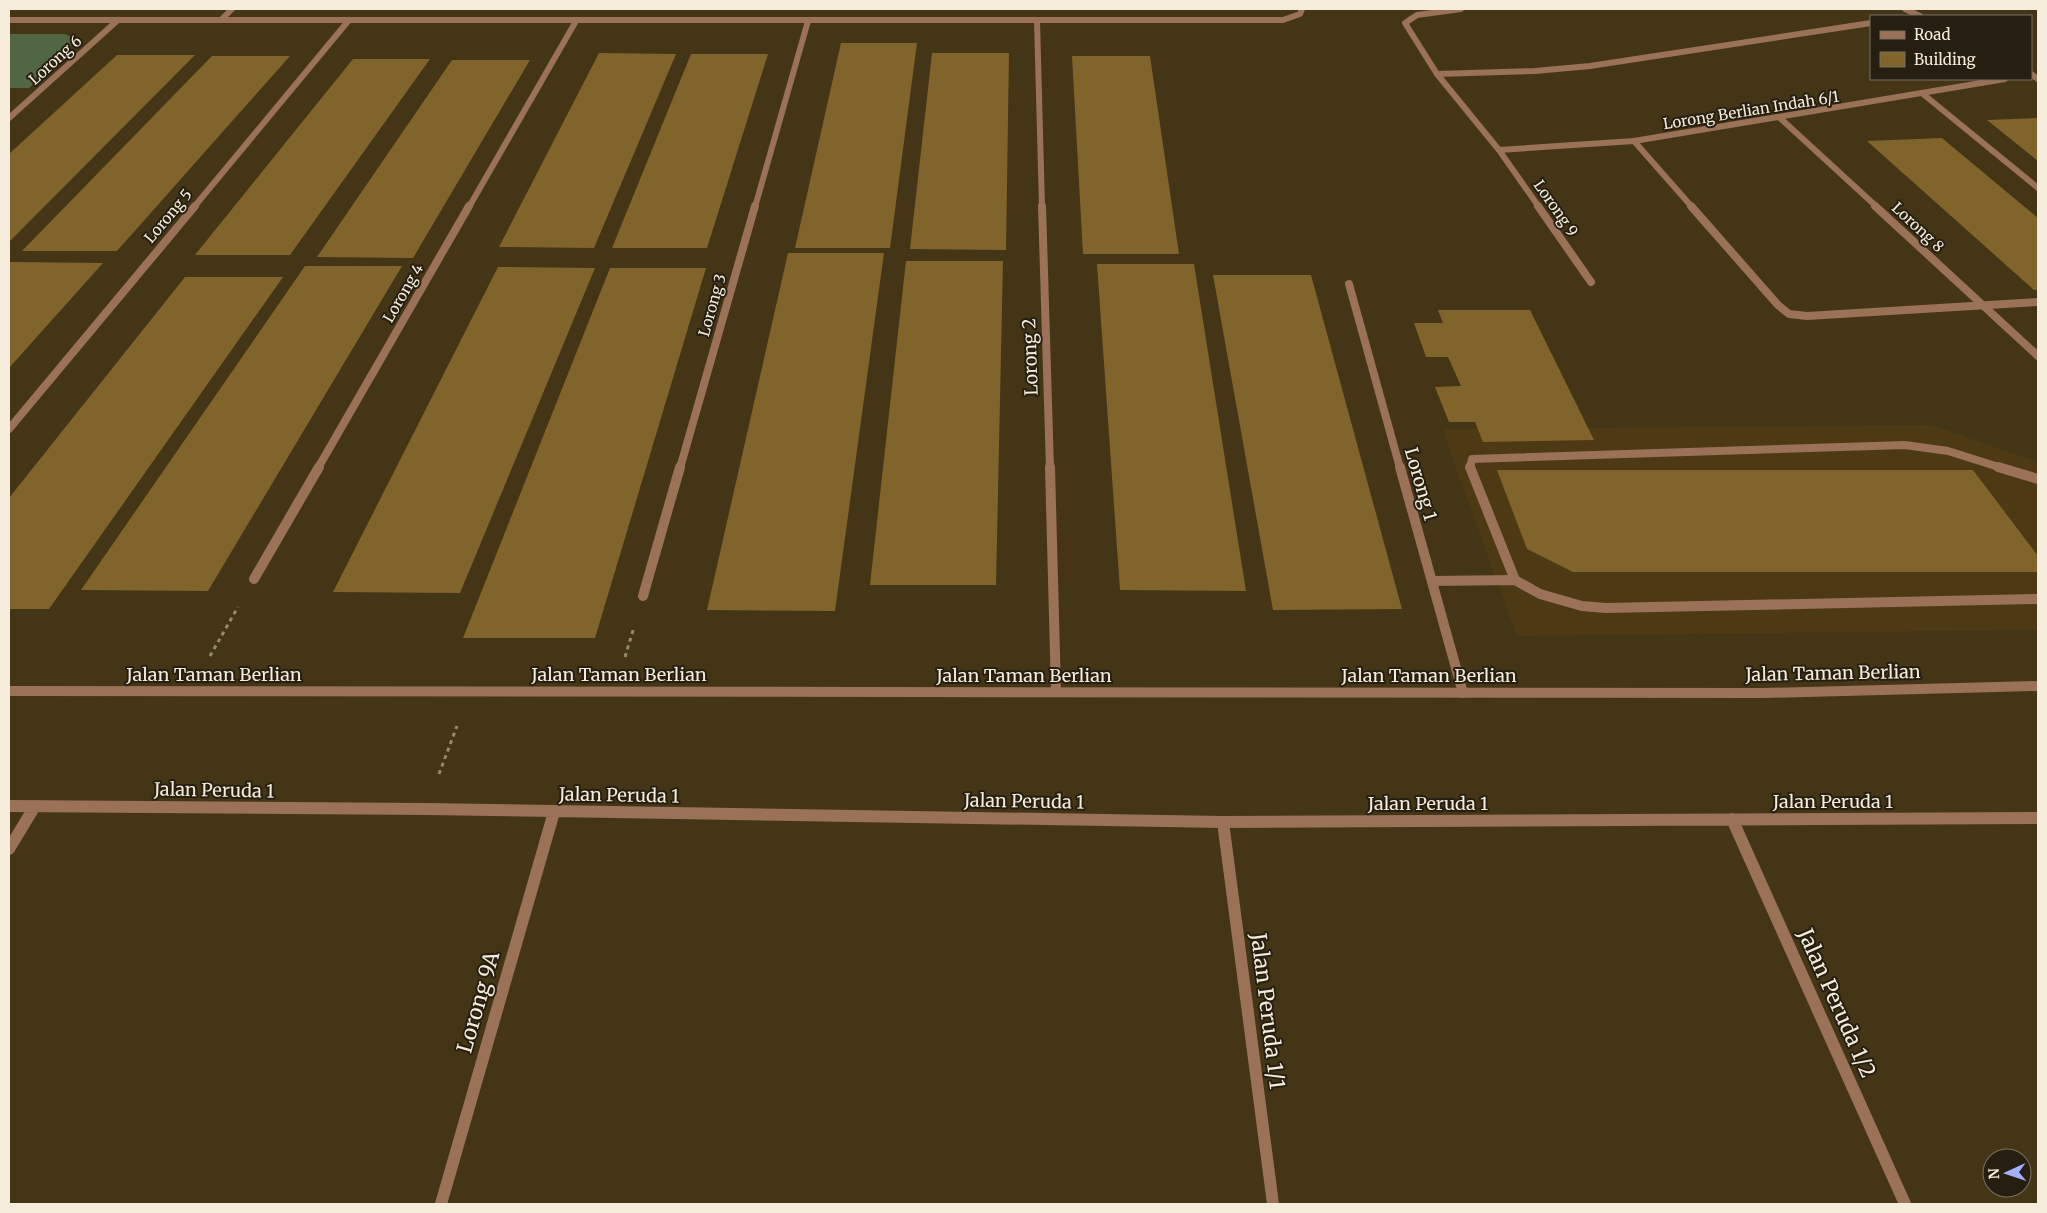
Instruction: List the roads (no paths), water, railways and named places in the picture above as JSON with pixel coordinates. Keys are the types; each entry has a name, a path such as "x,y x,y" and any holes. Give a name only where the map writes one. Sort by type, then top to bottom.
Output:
{"street":[{"path":"221,20 232,9"},
{"path":"9,20 808,22 1283,20 1300,14 1302,9"},
{"name":"Lorong 9","path":"1461,9 1417,15 1405,23 1408,31 1437,74 1499,150 1591,282"},
{"path":"1905,9 1917,15"},
{"name":"Lorong 6","path":"9,118 118,20"},
{"name":"Lorong 5","path":"9,429 348,20"},
{"name":"Lorong 4","path":"254,579 576,21"},
{"name":"Lorong 2","path":"1037,21 1056,692"},
{"name":"Lorong 3","path":"643,596 808,22"},
{"path":"1437,74 1534,71 1590,66 1870,23"},
{"name":"Lorong Berlian Indah 6/1","path":"1499,150 1634,141 1999,80"},
{"path":"1922,94 2038,188"},
{"name":"Lorong 8","path":"1780,118 2038,356"},
{"path":"1634,141 1778,306 1789,314 1806,316 2038,302"},
{"name":"Lorong 1","path":"1349,284 1463,693"},
{"path":"1515,580 1470,467 1472,459 1905,445 1948,451 1989,462 2038,479"},
{"path":"1432,581 1515,580 1540,594 1582,606 1606,608 2038,599"},
{"name":"Jalan Taman Berlian","path":"9,691 1764,693 2038,686"},
{"name":"Jalan Peruda 1","path":"9,806 426,809 1223,822 2038,818"},
{"path":"9,849 36,806"},
{"name":"Lorong 9A","path":"441,1204 554,812"},
{"name":"Jalan Peruda 1/2","path":"1732,819 1905,1204"},
{"name":"Jalan Peruda 1/1","path":"1223,822 1273,1204"}]}
